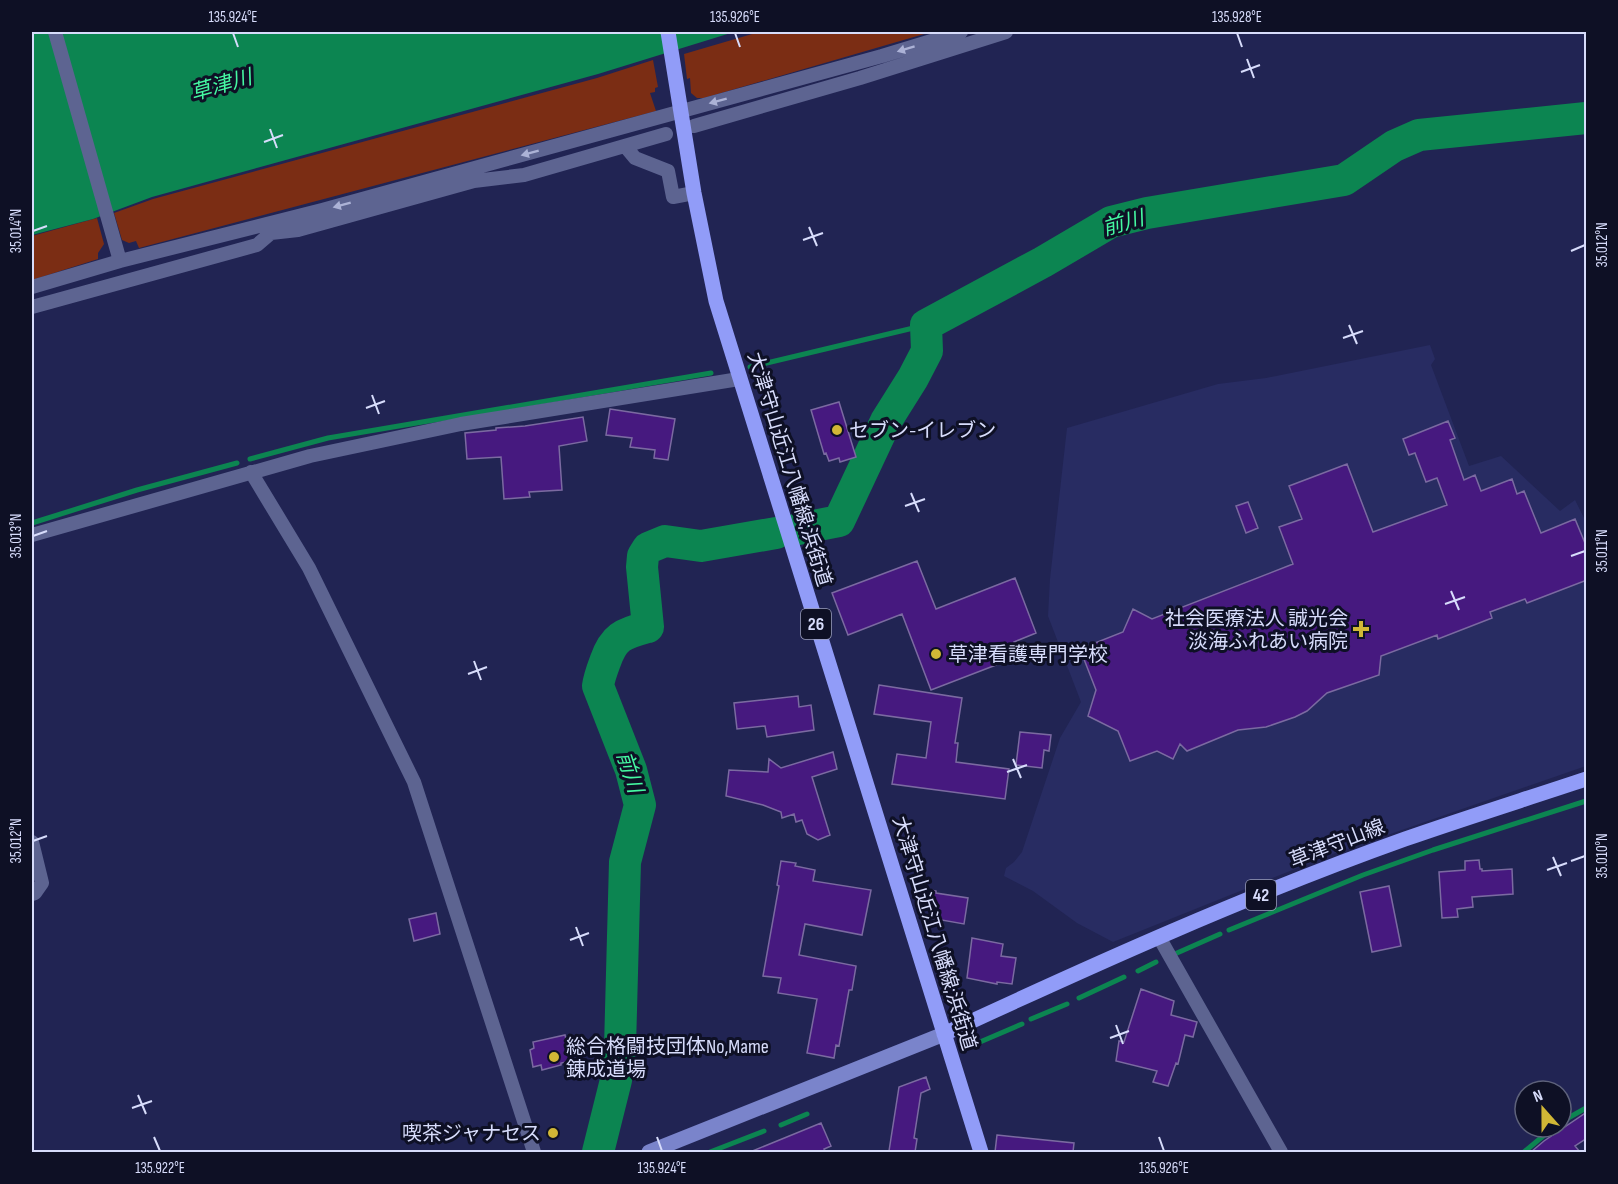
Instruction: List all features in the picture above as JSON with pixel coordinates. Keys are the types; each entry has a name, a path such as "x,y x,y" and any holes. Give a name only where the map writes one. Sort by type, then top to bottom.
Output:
{"main road":[{"name":"大津守山近江八幡線;浜街道","path":"668,32 694,193 716,301 981,1152"},
{"name":"草津守山線","path":"944,1034 1159,937 1294,882 1404,840 1587,779"}],"street":[{"path":"55,32 120,261"},
{"path":"32,287 120,261 269,228 882,56 956,38 1006,32"},
{"path":"694,126 849,81 956,38"},
{"path":"269,228 298,230 474,181 524,175 666,134"},
{"path":"625,146 635,158 668,171 673,197 694,193"},
{"path":"32,307 256,244 269,228"},
{"path":"32,535 310,456 461,424 739,379"},
{"path":"251,472 309,568 414,782 534,1152"},
{"path":"32,842 42,883 32,894"},
{"path":"1159,937 1281,1152"},
{"path":"649,1152 944,1034"}],"shaded area":[{"path":"759,32 931,32 704,98 697,98 691,93 684,54"},
{"path":"653,60 658,87 655,88 655,92 650,93 656,111 139,248 136,241 129,243 122,240 114,213 153,199 597,78"},
{"path":"97,218 104,244 98,253 98,259 32,280 32,236"},
{"path":"1430,345 1435,359 1431,365 1469,466 1501,456 1560,511 1575,500 1586,522 1586,766 1330,855 1113,942 1077,923 1033,891 1004,876 1006,868 1022,852 1060,738 1081,702 1048,616 1067,428 1218,384 1266,378"}],"water":[{"name":"草津川","path":"32,32 734,32 598,74 152,197 93,219 32,235"}],"building":[{"path":"839,402 856,457 840,462 839,458 829,461 826,453 824,454 811,410"},
{"path":"610,409 675,419 668,460 654,458 655,450 630,447 632,438 606,435"},
{"path":"583,417 587,441 559,446 562,490 529,492 530,497 504,499 501,457 467,459 465,433"},
{"path":"1448,421 1455,438 1450,440 1464,480 1475,475 1481,491 1512,479 1517,494 1524,491 1541,533 1575,519 1587,548 1587,580 1527,603 1525,599 1490,612 1492,618 1438,639 1437,635 1381,656 1379,675 1327,693 1307,711 1295,717 1266,727 1238,730 1187,751 1180,744 1173,759 1157,751 1130,761 1118,731 1088,716 1096,690 1080,649 1123,632 1133,609 1152,619 1293,564 1279,527 1302,519 1289,486 1347,464 1373,532 1447,505 1437,478 1426,482 1415,453 1409,455 1403,439"},
{"path":"1248,502 1258,528 1246,533 1236,506"},
{"path":"917,561 936,609 1015,578 1036,633 1014,642 1018,652 995,662 996,665 931,690 902,614 848,635 832,593"},
{"path":"879,685 962,698 955,743 958,743 956,762 1009,769 1005,799 892,784 897,754 926,758 931,722 874,714"},
{"path":"798,696 799,707 811,705 814,730 767,737 765,726 737,729 734,703"},
{"path":"1020,732 1051,735 1049,751 1044,750 1042,768 1016,765"},
{"path":"833,752 837,769 812,777 830,835 818,840 807,834 802,820 796,822 794,814 782,818 781,812 726,796 729,770 768,772 769,759 781,768"},
{"path":"1479,860 1482,871 1512,869 1513,894 1472,897 1473,907 1457,909 1458,917 1442,918 1439,872 1465,870 1465,861"},
{"path":"781,861 796,863 795,866 815,870 813,881 871,890 862,935 805,924 799,955 856,966 852,990 849,990 839,1046 836,1045 834,1058 807,1053 817,999 778,993 781,978 763,976 779,886 777,885"},
{"path":"1389,886 1401,946 1372,952 1360,892"},
{"path":"917,887 936,891 936,893 968,898 964,924 930,918 932,910 917,907"},
{"path":"436,913 440,934 414,941 409,919"},
{"path":"972,938 1003,944 1001,956 1016,958 1012,984 997,982 997,984 967,978"},
{"path":"1141,989 1174,1001 1171,1015 1197,1022 1193,1037 1185,1035 1178,1064 1176,1063 1168,1086 1153,1082 1157,1071 1116,1061 1119,1041 1124,1042"},
{"path":"565,1035 571,1061 542,1070 541,1065 533,1067 530,1050 534,1048 533,1042"},
{"path":"926,1077 930,1089 921,1093 914,1138 917,1139 915,1152 889,1151 899,1087"},
{"path":"1587,1112 1587,1138 1575,1146 1580,1152 1531,1152 1547,1139 1573,1139 1573,1121"},
{"path":"821,1123 831,1146 824,1149 826,1152 750,1152"},
{"path":"997,1135 1074,1143 1073,1152 995,1152"}],"waterway":[{"name":"前川","path":"798,529 839,521 886,421 927,351 926,325 1043,262 1111,222 1147,213 1344,180 1394,146 1419,135 1586,118"},
{"path":"750,367 926,325"},
{"path":"250,459 328,438 711,373"},
{"path":"32,523 137,490 237,463"},
{"name":"前川","path":"598,1152 616,1080 620,1047 625,862 640,805 631,770 598,686 600,677 608,653 616,641 626,634 648,627 642,567 643,556 648,548 665,541 701,546 776,533"},
{"path":"1229,930 1363,875 1586,801"},
{"path":"1177,953 1220,934"},
{"path":"1138,971 1156,962"},
{"path":"1079,998 1124,977"},
{"path":"1031,1019 1067,1004"},
{"path":"980,1042 1022,1024"},
{"path":"1573,1115 1586,1108"},
{"path":"781,1125 807,1114"},
{"path":"710,1152 764,1131"},
{"path":"1524,1152 1540,1139"}],"place":[{"name":"セブン-イレブン","path":"837,430"},
{"name":"社会医療法人 誠光会 淡海ふれあい病院","path":"1361,629"},
{"name":"草津看護専門学校","path":"936,654"},
{"name":"総合格闘技団体No,Mame 錬成道場","path":"554,1057"},
{"name":"喫茶ジャナセス","path":"553,1133"}]}
